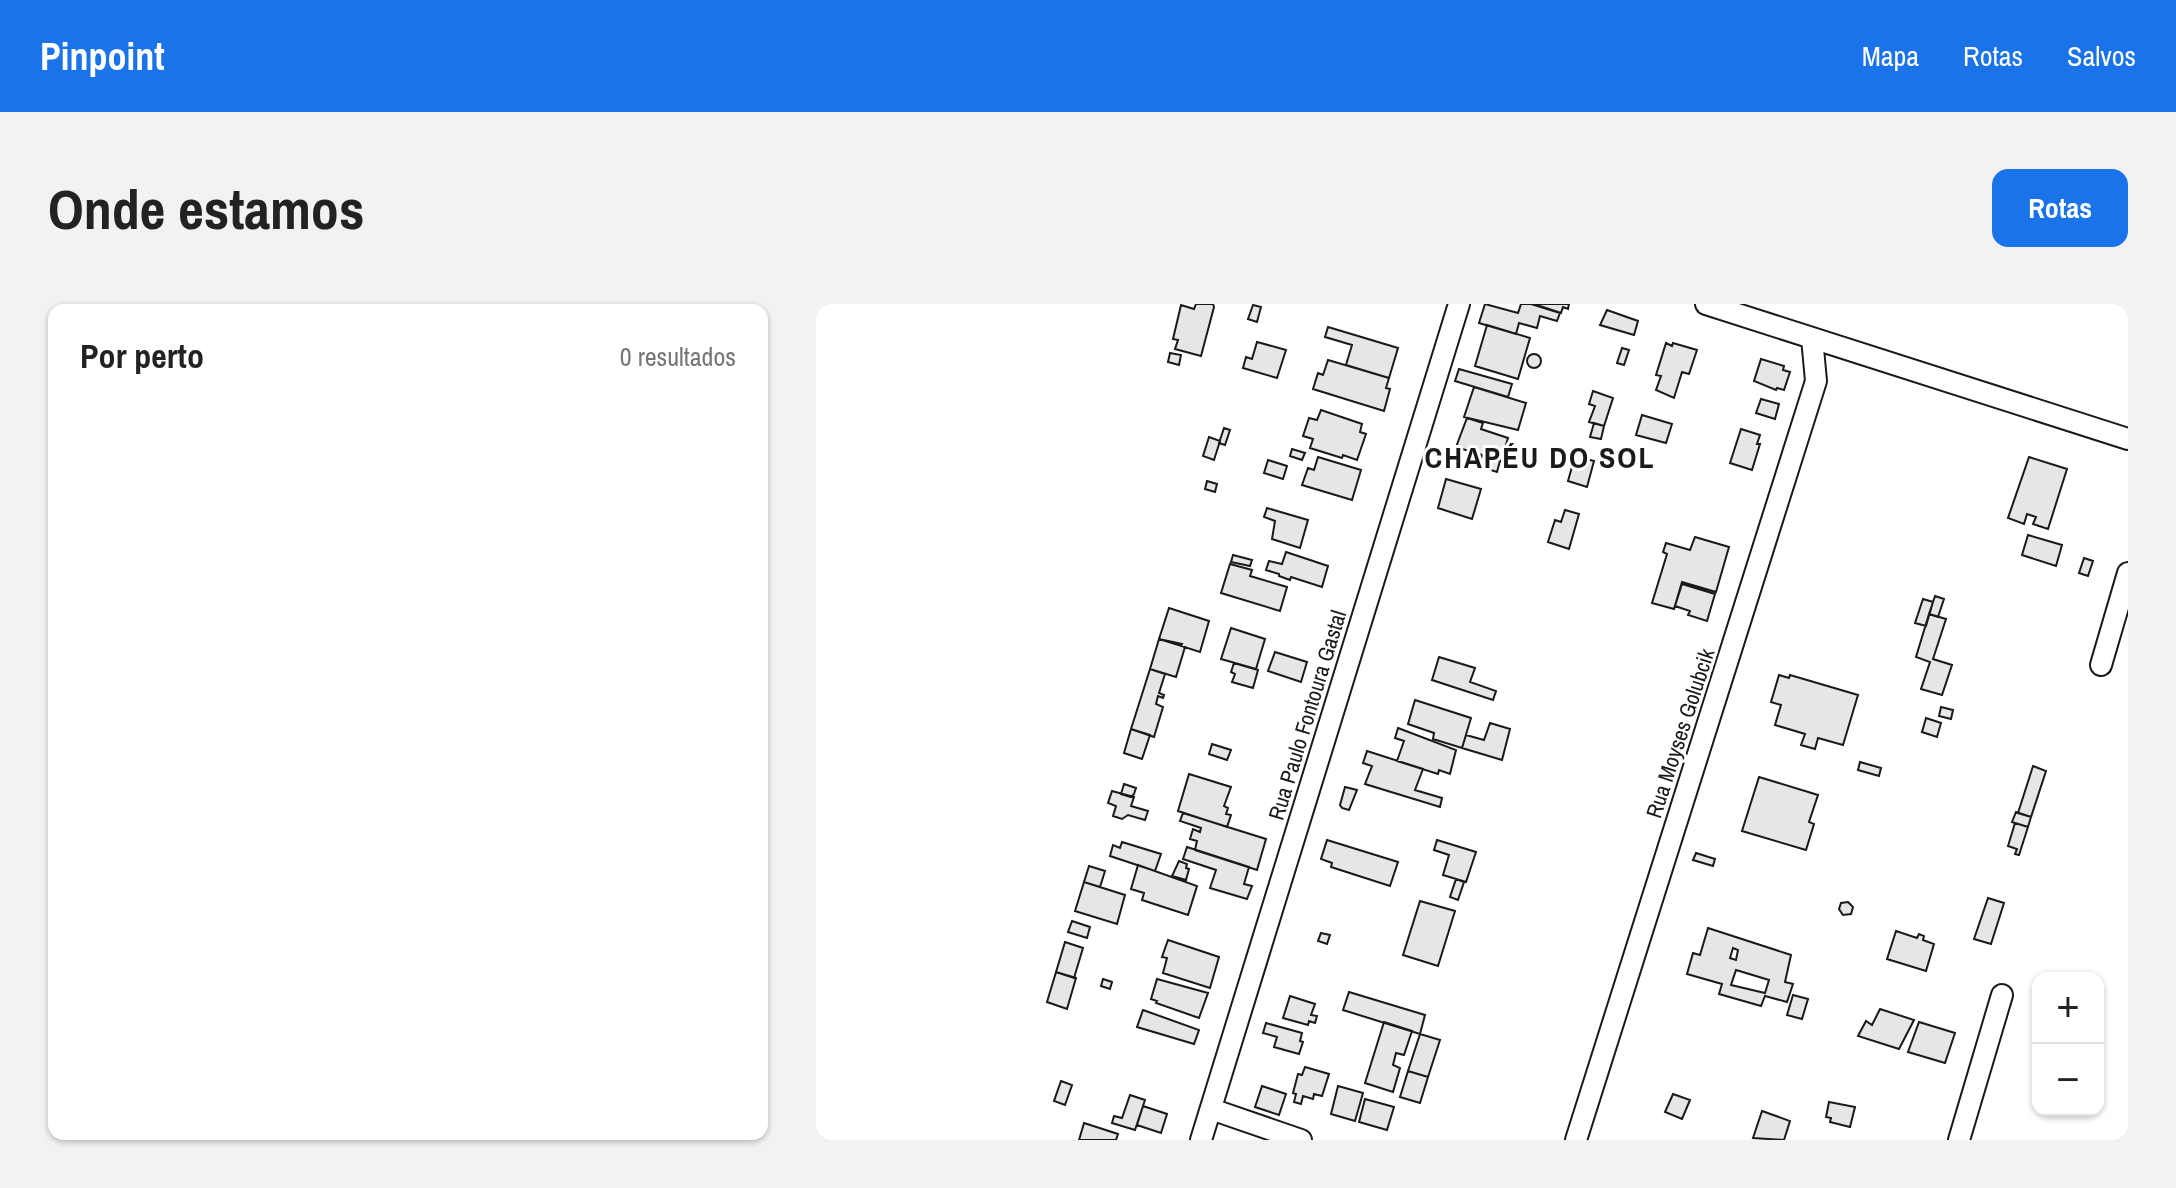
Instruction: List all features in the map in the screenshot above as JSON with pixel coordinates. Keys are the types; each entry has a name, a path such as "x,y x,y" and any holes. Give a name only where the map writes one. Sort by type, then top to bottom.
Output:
{"street":[{"name":"Rua Paulo Fontoura Gastal","path":"1201,1140 1459,304"},
{"path":"1706,304 2128,439"},
{"name":"Rua Moyses Golubcik","path":"1576,1140 1816,381 1812,338"},
{"path":"2101,665 2128,573"},
{"path":"1959,1140 2002,995"},
{"path":"1211,1109 1301,1140"}],"building":[{"path":"1196,304 1213,304 1214,307 1201,356 1175,349 1178,340 1173,339 1181,305 1194,309"},
{"path":"1485,304 1518,313 1521,304 1531,304 1560,313 1557,321 1540,316 1537,328 1519,323 1516,334 1479,323"},
{"path":"1534,304 1569,304 1568,309 1563,307 1561,313"},
{"path":"1253,305 1261,307 1257,322 1248,319"},
{"path":"1607,310 1638,321 1634,335 1600,325"},
{"path":"1487,325 1530,338 1518,379 1475,366"},
{"path":"1328,327 1398,348 1389,378 1346,365 1352,345 1325,337"},
{"path":"1257,342 1286,350 1277,378 1243,368 1246,357 1252,359"},
{"path":"1666,343 1697,350 1689,374 1682,372 1674,398 1656,390 1661,376 1656,375"},
{"path":"1622,348 1629,350 1624,365 1617,363"},
{"path":"1170,353 1181,355 1179,365 1168,362"},
{"path":"1534,354 1541,361 1534,368 1527,361"},
{"path":"1761,359 1784,366 1783,370 1790,372 1784,390 1754,381"},
{"path":"1328,360 1389,378 1386,388 1390,389 1384,411 1313,389 1318,373 1323,375"},
{"path":"1459,369 1512,384 1508,397 1455,381"},
{"path":"1474,387 1526,403 1518,430 1464,417"},
{"path":"1593,391 1613,398 1604,426 1589,422 1595,406 1589,404"},
{"path":"1761,399 1779,404 1775,419 1756,413"},
{"path":"1321,410 1362,424 1360,432 1366,434 1357,460 1310,448 1313,439 1303,436 1309,418 1317,420"},
{"path":"1642,415 1672,424 1666,443 1636,435"},
{"path":"1467,418 1483,423 1481,429 1508,438 1501,461 1456,447"},
{"path":"1594,423 1604,426 1601,439 1590,437"},
{"path":"1224,428 1230,430 1225,445 1219,443"},
{"path":"1741,429 1760,435 1752,470 1730,463"},
{"path":"1209,437 1220,441 1214,460 1203,456"},
{"path":"1292,449 1305,453 1302,460 1290,456"},
{"path":"1482,455 1500,461 1497,472 1479,466"},
{"path":"1318,457 1361,470 1352,500 1302,485 1308,468 1314,470"},
{"path":"2029,457 2067,469 2048,529 2033,524 2036,517 2027,514 2024,524 2008,518"},
{"path":"1582,458 1594,461 1587,487 1568,481 1573,463 1580,465"},
{"path":"1268,460 1287,466 1283,479 1264,473"},
{"path":"1446,479 1481,489 1472,519 1438,508"},
{"path":"1207,481 1217,484 1215,492 1205,489"},
{"path":"1267,508 1308,520 1300,548 1272,539 1275,521 1264,517"},
{"path":"1565,510 1579,514 1569,549 1548,542 1555,520 1561,522"},
{"path":"2028,535 2062,545 2056,566 2022,555"},
{"path":"1695,537 1729,547 1716,592 1682,582 1674,609 1652,603 1667,554 1663,552 1666,543 1690,550"},
{"path":"1286,552 1328,566 1322,587 1291,577 1290,580 1266,570 1269,561 1282,564"},
{"path":"1233,555 1252,560 1250,566 1231,562"},
{"path":"2084,558 2093,561 2088,576 2079,573"},
{"path":"1230,564 1252,570 1250,576 1287,587 1280,611 1221,593"},
{"path":"1682,584 1715,594 1707,621 1688,615 1690,611 1675,606"},
{"path":"1935,596 1944,599 1938,617 1929,614"},
{"path":"1923,599 1933,602 1926,626 1915,623"},
{"path":"1169,608 1209,621 1200,652 1159,639"},
{"path":"1929,614 1946,619 1933,659 1952,665 1942,695 1921,689 1930,662 1916,657"},
{"path":"1231,628 1265,639 1256,669 1221,659"},
{"path":"1159,639 1185,647 1176,677 1150,669"},
{"path":"1275,652 1307,662 1301,682 1268,671"},
{"path":"1439,657 1475,668 1470,682 1496,691 1493,700 1432,680"},
{"path":"1234,663 1258,670 1253,688 1232,682"},
{"path":"1150,669 1165,674 1159,693 1164,695 1163,698 1158,696 1156,704 1163,707 1154,737 1131,729"},
{"path":"1779,675 1789,678 1790,675 1858,695 1843,745 1818,738 1815,749 1801,745 1805,734 1775,725 1781,705 1771,702"},
{"path":"1415,700 1471,718 1462,748 1433,739 1434,733 1408,724"},
{"path":"1941,707 1953,710 1951,719 1939,716"},
{"path":"1926,718 1941,723 1937,737 1922,732"},
{"path":"1490,723 1510,729 1502,760 1462,748 1466,735 1484,740"},
{"path":"1398,728 1456,750 1450,774 1439,770 1438,774 1397,761 1404,741 1395,738"},
{"path":"1131,729 1150,735 1142,759 1124,753"},
{"path":"1212,744 1231,750 1227,760 1209,754"},
{"path":"1367,751 1423,769 1415,790 1442,798 1440,807 1365,784 1372,766 1363,763"},
{"path":"1860,762 1881,768 1879,776 1858,770"},
{"path":"2033,766 2046,771 2031,817 2018,813"},
{"path":"1189,774 1231,787 1224,806 1228,808 1226,814 1231,815 1227,827 1178,811"},
{"path":"1759,777 1818,795 1809,822 1814,824 1806,850 1742,831"},
{"path":"1124,784 1136,788 1131,797 1121,794"},
{"path":"1345,787 1357,790 1349,810 1340,805"},
{"path":"1112,791 1134,797 1131,806 1148,811 1145,820 1128,815 1122,819 1113,816 1116,806 1108,803"},
{"path":"2016,812 2031,817 2028,827 2012,822"},
{"path":"1183,813 1266,839 1257,870 1195,850 1197,841 1190,839 1193,829 1200,832 1201,828 1180,821"},
{"path":"2015,823 2028,827 2019,855 2015,854 2017,849 2008,846"},
{"path":"1327,840 1398,862 1390,886 1331,867 1332,863 1321,859"},
{"path":"1437,840 1476,852 1466,882 1443,875 1449,855 1434,850"},
{"path":"1122,842 1161,854 1155,871 1110,856 1113,845 1120,848"},
{"path":"1187,847 1249,867 1244,884 1252,886 1247,899 1210,888 1216,870 1183,859"},
{"path":"1696,853 1715,859 1713,866 1693,860"},
{"path":"1179,861 1187,864 1186,868 1189,869 1186,880 1172,876"},
{"path":"1138,865 1197,886 1188,915 1142,900 1144,893 1131,889"},
{"path":"1089,866 1105,871 1100,887 1084,882"},
{"path":"1456,879 1464,882 1458,900 1450,897"},
{"path":"1084,882 1125,895 1117,924 1075,911"},
{"path":"1988,898 2004,903 1991,944 1974,939"},
{"path":"1420,901 1455,911 1438,966 1403,955"},
{"path":"1848,902 1853,907 1851,914 1843,915 1839,909 1841,903"},
{"path":"1072,921 1090,927 1087,938 1068,932"},
{"path":"1708,928 1791,955 1785,982 1793,984 1787,1002 1765,996 1761,1006 1719,994 1722,984 1687,974 1693,953 1700,955","holes":["1733,948 1738,950 1736,960 1730,958","1736,970 1769,980 1765,993 1731,985"]},
{"path":"1896,931 1917,938 1919,934 1924,936 1923,940 1934,944 1926,971 1887,959"},
{"path":"1321,933 1330,935 1327,944 1318,941"},
{"path":"1168,940 1219,957 1210,988 1163,973 1167,958 1162,957"},
{"path":"1065,942 1083,948 1074,978 1056,972"},
{"path":"1056,972 1076,978 1067,1009 1047,1002"},
{"path":"1103,979 1112,982 1110,989 1101,986"},
{"path":"1157,979 1208,993 1199,1018 1151,999"},
{"path":"1349,992 1425,1015 1420,1034 1343,1010"},
{"path":"1793,995 1808,999 1802,1019 1787,1015"},
{"path":"1290,996 1315,1004 1311,1015 1317,1016 1315,1023 1309,1021 1308,1025 1283,1018"},
{"path":"1880,1009 1914,1020 1899,1049 1858,1036 1866,1021 1872,1025"},
{"path":"1143,1010 1199,1030 1194,1044 1137,1027"},
{"path":"1384,1022 1412,1031 1404,1055 1396,1053 1393,1065 1400,1068 1393,1092 1365,1083"},
{"path":"1919,1022 1955,1033 1945,1063 1908,1052"},
{"path":"1266,1023 1302,1033 1299,1054 1274,1047 1277,1037 1263,1033"},
{"path":"1420,1034 1440,1040 1428,1077 1408,1071"},
{"path":"1305,1067 1329,1074 1322,1096 1314,1094 1313,1099 1303,1096 1301,1104 1294,1102 1296,1094 1293,1093 1298,1074 1302,1075"},
{"path":"1408,1071 1428,1077 1420,1103 1400,1097"},
{"path":"1061,1081 1072,1085 1065,1105 1054,1101"},
{"path":"1262,1086 1286,1094 1279,1115 1255,1107"},
{"path":"1338,1086 1363,1093 1355,1121 1331,1114"},
{"path":"1673,1094 1690,1100 1682,1119 1665,1112"},
{"path":"1130,1095 1145,1100 1135,1130 1112,1123 1114,1116 1122,1118"},
{"path":"1365,1099 1394,1107 1387,1130 1359,1122"},
{"path":"1829,1102 1855,1107 1850,1127 1830,1122 1831,1118 1826,1117"},
{"path":"1143,1106 1167,1114 1161,1133 1137,1125"},
{"path":"1762,1111 1790,1121 1784,1140 1753,1138"},
{"path":"1084,1123 1118,1134 1116,1140 1079,1140"}],"district":[{"name":"CHAPÉU DO SOL","path":"1540,457"}]}
